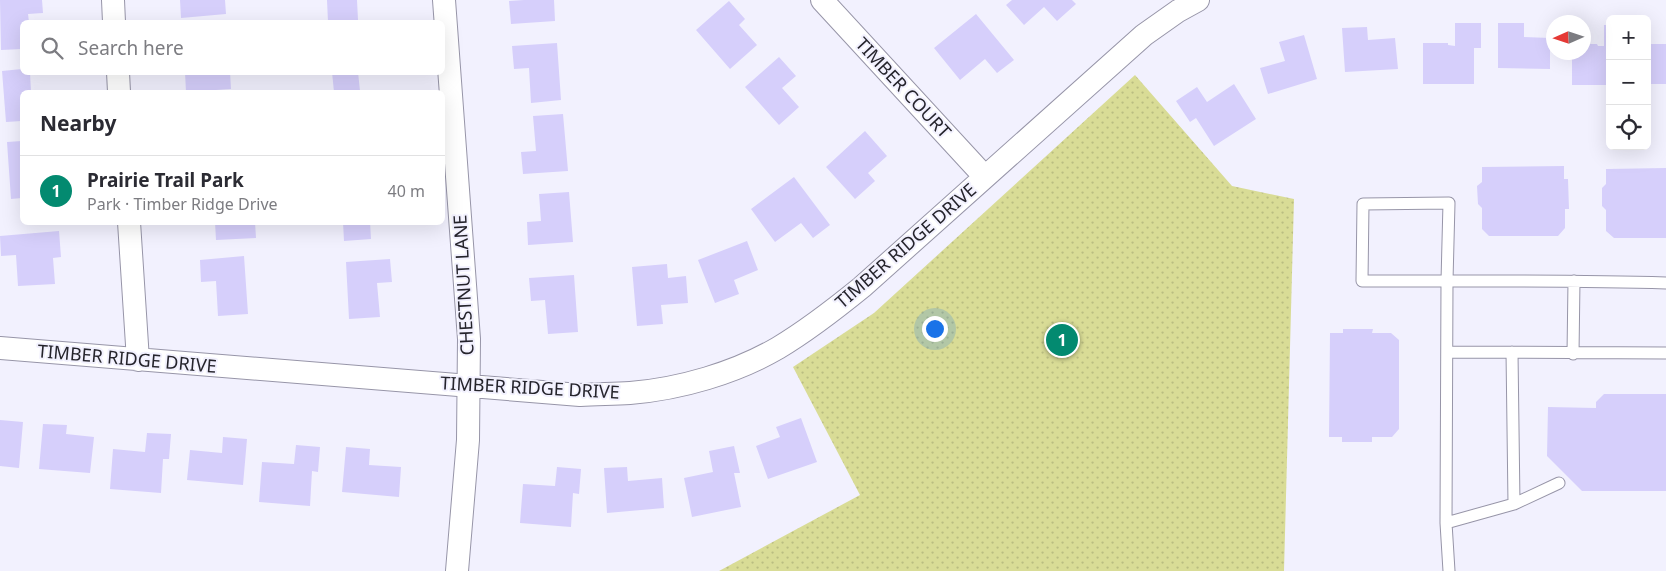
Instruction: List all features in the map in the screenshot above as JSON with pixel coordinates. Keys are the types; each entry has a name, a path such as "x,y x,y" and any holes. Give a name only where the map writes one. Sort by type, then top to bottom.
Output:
{"street":[{"path":"113,0 114,20"},
{"name":"CHESTNUT LANE","path":"444,0 469,339 468,440 457,571"},
{"name":"TIMBER COURT","path":"822,0 985,176"},
{"name":"TIMBER RIDGE DRIVE","path":"0,348 580,395 630,393 685,384 733,369 778,348 822,320 862,287 1144,35 1178,11 1198,0"},
{"path":"118,75 119,90"},
{"path":"128,225 138,360"}],"lane":[{"path":"1449,571 1446,523 1447,281 1450,203 1363,204 1362,281 1447,281 1574,281 1666,283"},
{"path":"1573,354 1574,281"},
{"path":"1448,352 1666,354"},
{"path":"1512,352 1514,504"},
{"path":"1446,523 1514,504 1559,483"}],"green space":[{"path":"1135,75 1232,186 1294,199 1284,571 719,571 860,495 793,367 874,313"}],"building":[{"path":"0,0 42,0 43,13 28,14 29,20 20,20 20,49 1,50"},
{"path":"180,0 225,0 226,14 181,18"},
{"path":"327,0 357,0 358,20 328,20"},
{"path":"554,0 555,21 511,24 509,1"},
{"path":"1012,0 1072,0 1076,4 1057,21 1044,7 1024,25 1006,5"},
{"path":"729,1 745,19 739,25 757,45 730,69 696,30"},
{"path":"976,14 1014,60 997,73 985,59 960,80 934,48"},
{"path":"1455,23 1481,23 1481,48 1474,48 1474,84 1423,84 1423,43 1448,43 1448,45 1455,46"},
{"path":"1498,23 1524,23 1524,37 1546,38 1546,60 1550,60 1550,69 1498,68"},
{"path":"1604,25 1606,25 1606,85 1572,85 1572,60 1591,60 1591,44 1604,46"},
{"path":"1367,27 1368,40 1395,38 1398,69 1345,72 1342,28"},
{"path":"1304,35 1317,79 1268,94 1260,68 1285,61 1279,42"},
{"path":"557,43 561,100 531,103 529,68 514,69 512,46"},
{"path":"1651,44 1666,44 1666,84 1651,84"},
{"path":"779,57 796,76 782,88 799,107 779,125 745,87"},
{"path":"20,69 20,75 30,75 31,90 20,90 20,121 6,122 2,71"},
{"path":"185,75 230,75 231,89 186,90"},
{"path":"332,75 358,75 360,90 334,90"},
{"path":"1234,84 1256,119 1214,146 1196,118 1190,122 1176,101 1197,87 1207,102"},
{"path":"563,114 568,171 523,174 521,152 536,151 533,116"},
{"path":"865,131 887,156 868,173 875,181 855,199 826,167"},
{"path":"20,141 20,198 11,199 7,142"},
{"path":"1564,166 1564,179 1568,179 1569,209 1565,209 1565,228 1558,236 1489,236 1482,229 1482,208 1478,204 1477,186 1482,182 1482,167"},
{"path":"1666,168 1666,238 1614,238 1606,231 1606,210 1602,206 1602,188 1606,184 1606,169"},
{"path":"794,177 830,225 813,238 801,223 775,242 751,209"},
{"path":"569,192 573,242 528,245 527,222 541,221 539,194"},
{"path":"215,225 255,225 256,238 216,240"},
{"path":"343,225 370,225 371,239 344,241"},
{"path":"59,231 61,257 53,258 55,284 18,286 16,255 1,256 0,236"},
{"path":"747,241 758,270 734,280 739,294 715,303 698,260"},
{"path":"244,256 248,314 218,316 216,281 201,282 200,260"},
{"path":"390,259 392,282 377,283 380,317 349,319 346,262"},
{"path":"667,264 668,278 686,276 688,303 661,305 663,324 637,326 632,267"},
{"path":"574,275 578,332 548,334 545,300 531,301 529,278"},
{"path":"1343,329 1373,329 1372,333 1391,333 1399,340 1399,429 1392,437 1372,437 1372,442 1342,442 1342,437 1329,437 1330,333 1343,333"},
{"path":"1604,394 1666,394 1666,491 1582,491 1547,456 1548,407 1596,408 1596,402"},
{"path":"801,418 817,462 768,479 756,446 780,437 776,427"},
{"path":"0,420 23,422 19,468 0,466"},
{"path":"43,424 67,425 66,434 94,437 90,473 39,469"},
{"path":"147,433 171,434 169,459 163,459 161,493 110,489 113,449 145,452"},
{"path":"223,437 247,439 243,485 187,480 190,450 222,453"},
{"path":"296,445 320,447 318,472 312,471 310,506 259,502 262,462 294,464"},
{"path":"734,446 740,473 734,473 741,507 692,517 684,478 713,472 709,451"},
{"path":"346,447 370,449 369,465 401,467 399,497 342,492"},
{"path":"557,467 581,469 579,494 573,493 571,527 520,523 523,484 555,486"},
{"path":"627,467 628,481 662,478 664,508 607,513 604,468"}],"place":[{"name":"Prairie Trail Park","path":"1062,340"}]}
